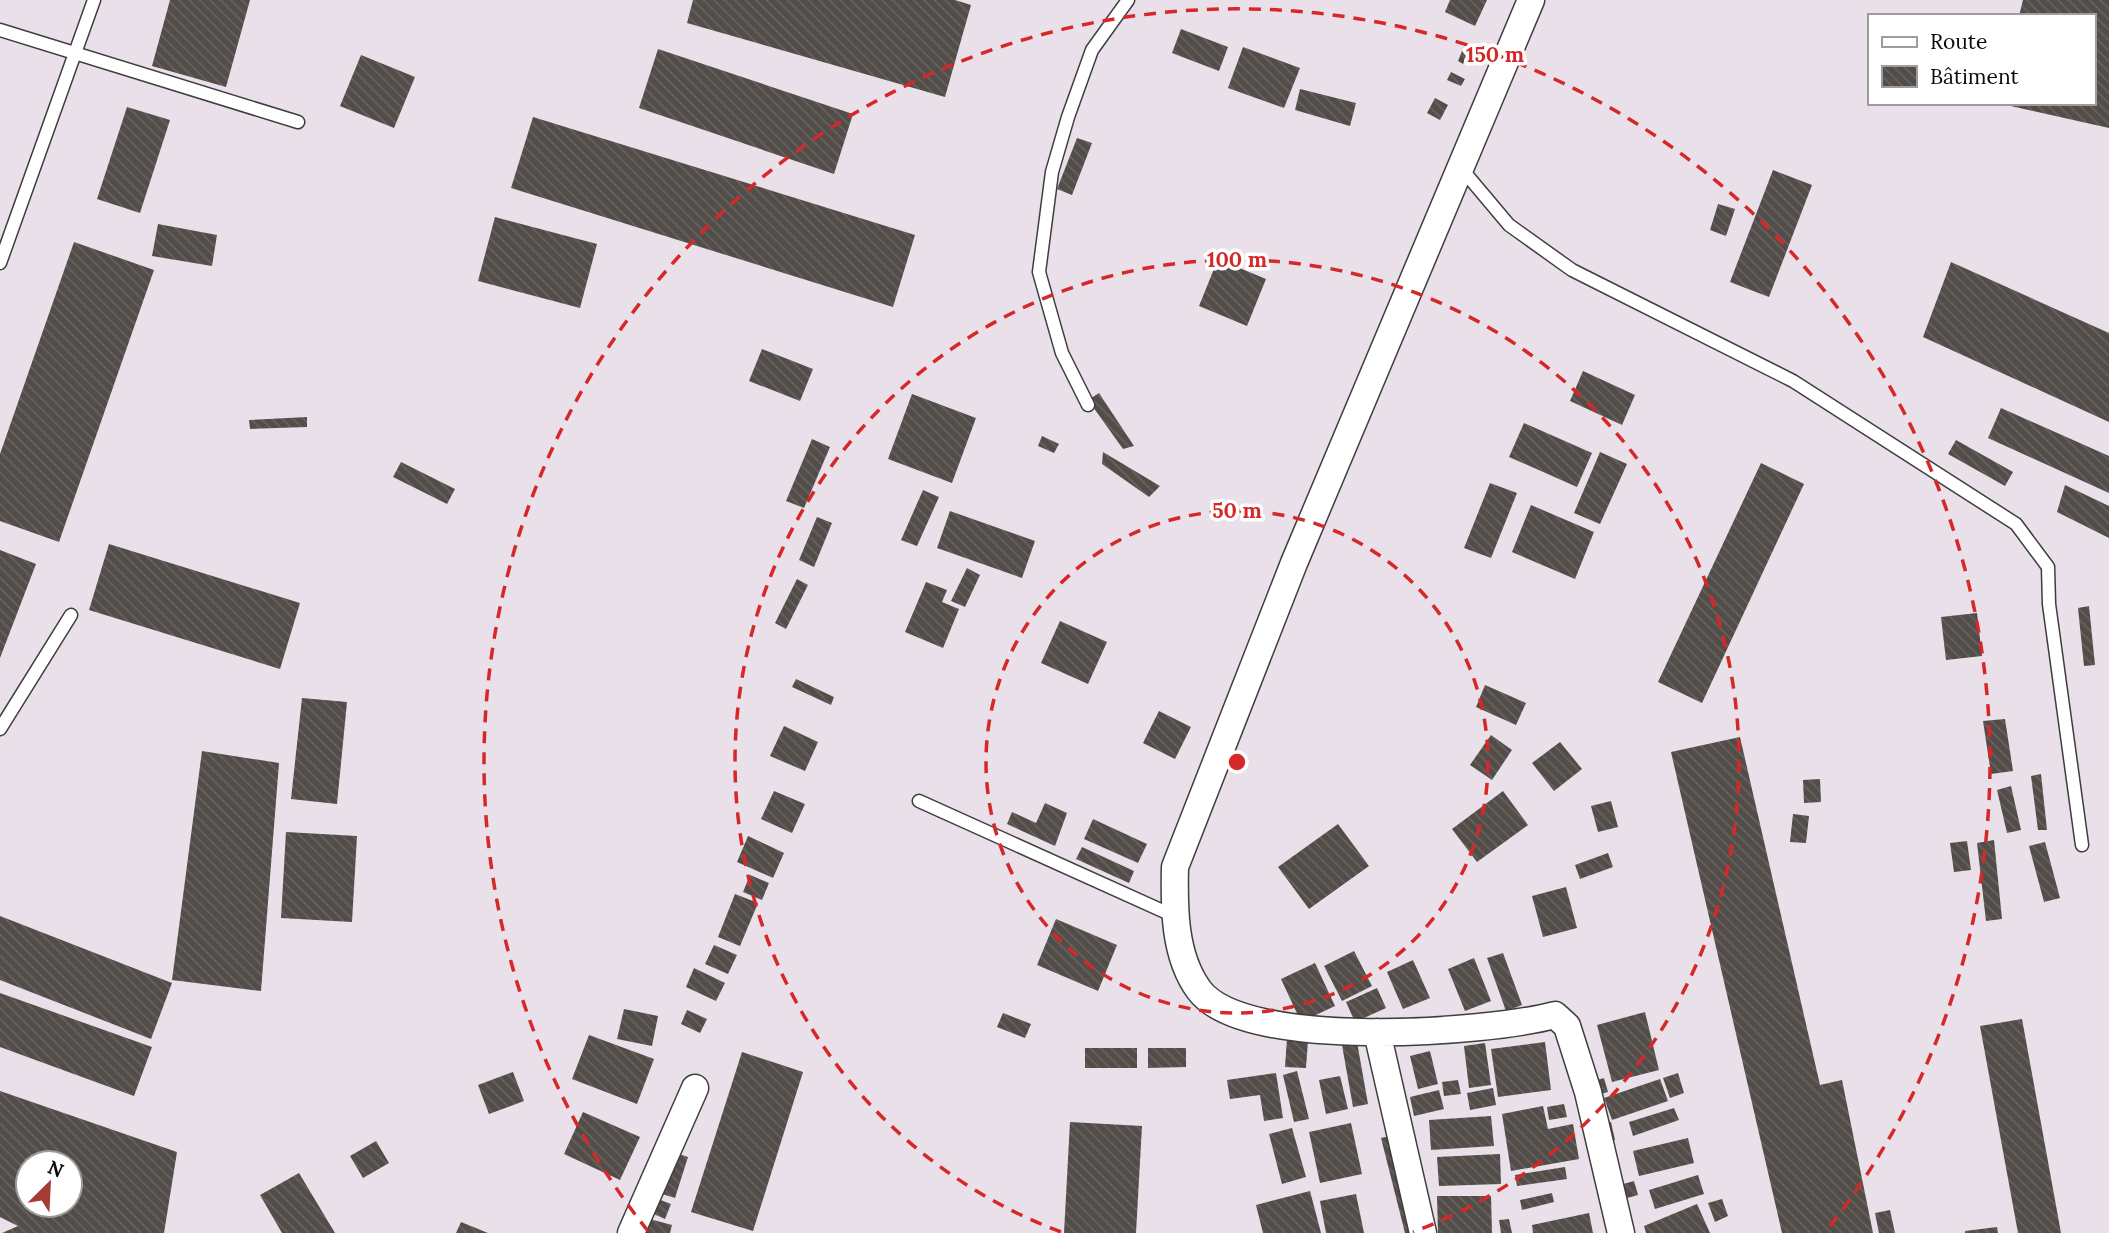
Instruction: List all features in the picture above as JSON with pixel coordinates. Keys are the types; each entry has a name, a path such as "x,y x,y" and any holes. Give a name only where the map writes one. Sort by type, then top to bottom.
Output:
{"street":[{"path":"1531,0 1294,563 1175,867 1174,916 1185,959 1199,990 1215,1005 1240,1016 1275,1026 1377,1032 1529,1022 1555,1016 1567,1026 1588,1092 1621,1233"},
{"path":"1377,1032 1423,1233"},
{"path":"631,1233 695,1088"}],"lane":[{"path":"0,263 94,0"},
{"path":"1088,405 1062,353 1039,272 1052,172 1068,117 1092,50 1128,0"},
{"path":"0,30 298,122"},
{"path":"1461,167 1509,225 1572,270 1793,381 2016,524 2048,567 2049,604 2082,845"},
{"path":"0,729 71,615"},
{"path":"919,801 1174,916"}],"shaded area":[{"path":"0,0 2109,0 2109,1233 0,1233"}],"building":[{"path":"170,0 250,0 226,87 152,66"},
{"path":"693,0 955,0 971,5 945,97 687,23"},
{"path":"1450,0 1487,0 1475,26 1445,12"},
{"path":"2023,0 2109,0 2109,128 2006,105 2095,105 2095,14 2020,14"},
{"path":"1181,29 1228,47 1219,71 1172,53"},
{"path":"1243,47 1300,68 1284,108 1228,88"},
{"path":"658,49 853,114 834,174 639,108"},
{"path":"1462,51 1467,54 1463,64 1458,61"},
{"path":"361,55 415,77 394,128 340,106"},
{"path":"1451,72 1465,79 1461,86 1447,80"},
{"path":"1300,89 1356,103 1350,126 1295,110"},
{"path":"1435,98 1448,105 1440,120 1427,113"},
{"path":"127,107 170,120 140,213 97,199"},
{"path":"533,117 915,235 893,307 511,188"},
{"path":"1077,138 1092,143 1072,195 1057,189"},
{"path":"1773,170 1812,185 1769,297 1730,282"},
{"path":"1718,204 1735,209 1726,236 1710,230"},
{"path":"495,217 597,244 580,308 478,281"},
{"path":"158,224 217,235 212,266 152,256"},
{"path":"74,242 154,270 59,542 0,521 0,454"},
{"path":"1218,259 1266,279 1247,326 1199,306"},
{"path":"1951,262 2109,333 2109,422 1923,337"},
{"path":"762,349 813,369 800,401 749,381"},
{"path":"1583,371 1635,395 1622,425 1570,401"},
{"path":"1099,393 1134,446 1123,449 1088,400"},
{"path":"912,394 976,418 952,483 888,459"},
{"path":"2001,408 2109,456 2109,493 1988,438"},
{"path":"307,417 307,427 250,429 249,420"},
{"path":"1524,423 1592,453 1577,487 1509,457"},
{"path":"1042,436 1059,444 1054,453 1038,446"},
{"path":"812,439 830,447 804,508 786,501"},
{"path":"1956,440 2013,472 2005,486 1948,454"},
{"path":"1103,452 1160,486 1149,497 1102,464"},
{"path":"1600,452 1627,464 1600,524 1574,513"},
{"path":"401,462 455,489 447,504 393,477"},
{"path":"1761,463 1804,484 1702,703 1658,682"},
{"path":"1490,483 1517,493 1491,558 1464,548"},
{"path":"2065,485 2109,506 2109,538 2057,512"},
{"path":"923,490 939,497 917,546 901,540"},
{"path":"1531,505 1594,532 1575,579 1512,552"},
{"path":"950,511 1035,541 1022,578 937,548"},
{"path":"817,517 832,523 814,567 799,560"},
{"path":"109,544 300,603 280,669 89,610"},
{"path":"0,550 36,564 0,658"},
{"path":"967,568 980,575 965,607 951,601"},
{"path":"797,579 808,585 786,629 775,623"},
{"path":"926,582 947,590 942,602 959,609 943,648 905,632"},
{"path":"2089,606 2095,665 2084,666 2078,608"},
{"path":"1977,613 1982,656 1946,660 1941,617"},
{"path":"1060,621 1107,642 1088,684 1041,663"},
{"path":"796,679 834,697 831,705 792,687"},
{"path":"1485,685 1526,703 1516,725 1476,707"},
{"path":"302,698 347,702 337,804 291,799"},
{"path":"1159,711 1191,727 1175,759 1143,743"},
{"path":"2005,719 2013,771 1991,774 1983,721"},
{"path":"784,726 818,742 805,771 770,756"},
{"path":"1491,735 1512,750 1492,780 1470,765"},
{"path":"1740,737 1820,1085 1842,1080 1873,1233 1782,1233 1671,752"},
{"path":"1560,742 1582,769 1554,791 1532,763"},
{"path":"202,751 279,763 261,991 172,980"},
{"path":"2041,774 2047,830 2038,830 2031,776"},
{"path":"1820,779 1821,802 1804,803 1803,780"},
{"path":"2011,786 2021,830 2007,833 1997,790"},
{"path":"774,791 805,804 792,833 761,819"},
{"path":"1503,791 1528,825 1477,862 1452,829"},
{"path":"1611,801 1618,827 1598,832 1591,806"},
{"path":"1045,803 1067,813 1055,846 1007,824 1012,812 1036,823"},
{"path":"1793,814 1809,816 1806,843 1790,842"},
{"path":"1093,819 1147,844 1138,863 1084,839"},
{"path":"1338,824 1369,866 1309,909 1278,867"},
{"path":"286,832 357,836 352,922 281,918"},
{"path":"748,836 784,853 773,878 737,862"},
{"path":"1994,840 2002,919 1986,921 1977,843"},
{"path":"1967,841 1971,870 1954,872 1950,843"},
{"path":"2045,842 2060,898 2044,902 2029,846"},
{"path":"1082,847 1134,871 1129,883 1076,859"},
{"path":"1608,853 1613,867 1580,879 1575,865"},
{"path":"750,875 769,883 762,900 743,892"},
{"path":"1566,887 1577,928 1543,937 1532,896"},
{"path":"735,894 758,903 740,946 718,937"},
{"path":"0,916 172,983 151,1039 0,980"},
{"path":"1056,919 1117,945 1098,991 1037,965"},
{"path":"714,945 737,955 728,974 705,964"},
{"path":"1354,951 1372,986 1342,1001 1324,966"},
{"path":"1503,953 1522,1005 1506,1011 1487,958"},
{"path":"1474,958 1491,1001 1465,1011 1448,969"},
{"path":"1413,960 1430,998 1403,1009 1387,972"},
{"path":"1315,963 1335,1006 1301,1022 1281,979"},
{"path":"694,968 725,983 716,1001 686,987"},
{"path":"1377,988 1386,1008 1355,1022 1346,1002"},
{"path":"0,993 152,1047 134,1096 0,1047"},
{"path":"624,1009 658,1016 652,1046 617,1039"},
{"path":"687,1010 707,1019 700,1033 681,1024"},
{"path":"1645,1012 1659,1070 1612,1082 1597,1025"},
{"path":"1003,1013 1031,1024 1025,1038 997,1027"},
{"path":"2022,1019 2061,1233 2018,1233 1980,1026"},
{"path":"589,1035 654,1059 637,1104 572,1079"},
{"path":"1287,1038 1308,1040 1306,1068 1285,1067"},
{"path":"1357,1042 1368,1104 1353,1107 1342,1045"},
{"path":"1545,1042 1551,1090 1498,1097 1491,1049"},
{"path":"1485,1043 1491,1085 1469,1088 1464,1046"},
{"path":"1085,1048 1137,1048 1137,1068 1085,1068"},
{"path":"1148,1048 1186,1048 1186,1067 1148,1068"},
{"path":"1430,1051 1438,1084 1418,1089 1410,1056"},
{"path":"742,1052 803,1072 753,1231 691,1212"},
{"path":"1297,1071 1309,1119 1294,1122 1283,1075"},
{"path":"513,1072 524,1101 489,1114 478,1085"},
{"path":"1276,1073 1283,1118 1264,1121 1260,1095 1230,1099 1227,1080"},
{"path":"1678,1073 1684,1093 1670,1098 1663,1078"},
{"path":"1340,1076 1348,1109 1326,1114 1319,1080"},
{"path":"1604,1078 1608,1092 1594,1096 1590,1082"},
{"path":"1660,1079 1668,1101 1612,1120 1604,1098"},
{"path":"1458,1080 1461,1094 1444,1096 1442,1082"},
{"path":"1493,1088 1496,1105 1470,1110 1467,1093"},
{"path":"1439,1090 1444,1109 1414,1116 1410,1097"},
{"path":"0,1091 177,1152 164,1233 2,1233 18,1226 0,1217"},
{"path":"1564,1104 1567,1117 1549,1120 1547,1107"},
{"path":"1543,1106 1548,1129 1573,1124 1579,1159 1511,1171 1502,1114"},
{"path":"1674,1108 1679,1120 1633,1136 1629,1122"},
{"path":"583,1112 640,1137 620,1180 564,1154"},
{"path":"1491,1116 1494,1146 1431,1150 1429,1120"},
{"path":"1070,1122 1142,1126 1136,1233 1064,1233"},
{"path":"1611,1122 1615,1140 1605,1142 1600,1124"},
{"path":"1351,1123 1362,1174 1320,1183 1309,1132"},
{"path":"1292,1128 1306,1177 1282,1184 1269,1134"},
{"path":"1395,1135 1421,1233 1405,1233 1381,1138"},
{"path":"1688,1138 1694,1163 1639,1176 1633,1151"},
{"path":"376,1141 389,1163 363,1178 350,1156"},
{"path":"673,1152 688,1157 675,1198 659,1193"},
{"path":"1500,1154 1501,1184 1439,1186 1437,1157"},
{"path":"1565,1167 1567,1179 1517,1186 1515,1175"},
{"path":"299,1173 335,1233 282,1233 260,1195"},
{"path":"1698,1175 1704,1194 1655,1209 1649,1190"},
{"path":"1634,1181 1638,1195 1620,1200 1616,1186"},
{"path":"1310,1191 1321,1233 1263,1233 1256,1205"},
{"path":"1552,1193 1554,1202 1522,1210 1520,1200"},
{"path":"1356,1194 1364,1233 1326,1233 1320,1201"},
{"path":"1437,1196 1491,1196 1492,1233 1438,1233"},
{"path":"653,1197 671,1204 665,1219 647,1211"},
{"path":"1722,1199 1728,1216 1715,1222 1708,1203"},
{"path":"1697,1204 1710,1233 1646,1233 1644,1226"},
{"path":"1890,1210 1895,1233 1879,1233 1875,1213"},
{"path":"1589,1213 1593,1233 1533,1233 1532,1225"},
{"path":"642,1217 672,1225 670,1233 638,1233"},
{"path":"1509,1219 1512,1233 1501,1233 1499,1220"},
{"path":"461,1222 488,1233 456,1233"},
{"path":"1997,1227 1998,1233 1965,1233 1965,1231"}]}
